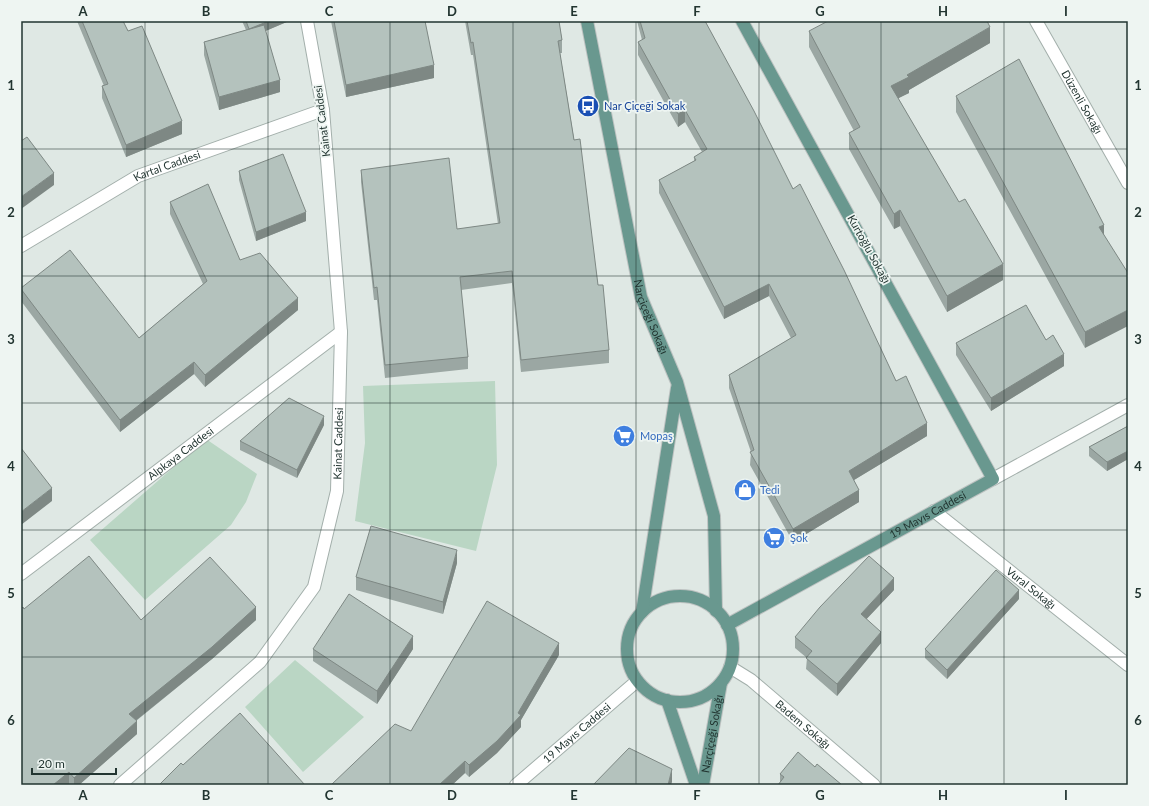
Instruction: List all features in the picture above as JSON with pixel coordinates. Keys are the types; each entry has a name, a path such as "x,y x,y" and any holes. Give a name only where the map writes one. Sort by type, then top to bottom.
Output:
{"main road":[{"name":"Narçiçeği Sokağı","path":"587,21 641,297 677,382 642,612"},
{"name":"Kurtoğlu Sokağı","path":"742,21 993,479"},
{"path":"677,382 714,516 716,611"},
{"name":"19 Mayıs Caddesi","path":"727,625 993,479"},
{"name":"Narçiçeği Sokağı","path":"688,596 704,601 716,611 727,625 732,638 733,653 730,667 720,683 710,693 696,700 682,702 667,700 650,693 637,681 630,668 627,653 628,638 633,624 642,612 655,602 671,597 688,596"},
{"name":"Narçiçeği Sokağı","path":"703,785 720,683"},
{"name":"Narçiçeği Sokağı","path":"667,700 696,785"}],"street":[{"name":"Kainat Caddesi","path":"120,785 260,662 314,587 337,492 341,332 323,110 306,21"},
{"name":"Düzenli Sokağı","path":"1036,21 1128,182"},
{"name":"Kartal Caddesi","path":"21,246 138,176 323,110"},
{"name":"Alpkaya Caddesi","path":"21,574 341,332"},
{"name":"19 Mayıs Caddesi","path":"993,479 1128,405"},
{"name":"Vural Sokağı","path":"934,511 1128,665"},
{"name":"Badem Sokağı","path":"730,667 751,680 874,785"},
{"name":"19 Mayıs Caddesi","path":"516,785 637,681"}],"green space":[{"path":"495,381 497,465 476,551 355,521 365,443 363,386"},
{"path":"206,439 257,474 246,502 231,525 145,600 90,540"},
{"path":"295,660 364,717 303,772 245,707"}],"building":[{"path":"82,21 123,21 128,31 142,26 182,121 126,145 102,86 108,84"},
{"path":"246,21 269,21 249,29"},
{"path":"334,21 425,21 434,65 346,85"},
{"path":"467,21 559,21 562,40 558,41 574,140 580,139 598,285 603,285 609,350 521,360 512,271 460,277 468,357 385,365 377,287 374,288 361,170 449,158 457,229 500,223 473,42 471,43"},
{"path":"640,21 705,21 754,111 793,189 800,184 844,270 896,381 906,376 927,423 849,471 859,490 793,529 750,452 754,450 729,375 796,335 769,284 724,307 659,180 696,160 694,157 707,149 685,110 678,114 638,42 645,38"},
{"path":"828,21 987,21 990,27 907,75 909,77 891,86 959,202 965,199 1003,264 947,296 900,210 894,214 849,133 860,127 809,31"},
{"path":"264,25 280,80 219,97 204,42"},
{"path":"1019,59 1104,225 1099,227 1128,273 1128,310 1085,332 956,96"},
{"path":"27,137 54,173 21,197 21,141"},
{"path":"283,154 306,212 256,232 239,171"},
{"path":"208,184 240,260 260,253 298,298 205,375 194,362 120,420 21,288 70,250 139,338 207,281 170,202"},
{"path":"1026,305 1046,340 1053,335 1064,354 991,398 956,343"},
{"path":"289,398 324,416 297,470 240,441"},
{"path":"1128,426 1128,451 1107,462 1089,447"},
{"path":"21,448 52,488 21,512"},
{"path":"371,526 457,550 443,602 356,577"},
{"path":"89,556 141,620 210,557 256,607 212,647 129,714 137,721 74,778 69,772 53,785 21,785 21,609 23,607 24,609"},
{"path":"869,556 894,578 861,614 881,632 837,684 806,658 812,651 795,637 820,607"},
{"path":"996,570 1019,590 947,670 925,649"},
{"path":"349,594 413,636 377,691 313,649"},
{"path":"487,601 559,643 518,713 521,715 497,741 469,765 465,761 439,785 331,785 395,724 411,731"},
{"path":"240,713 305,785 159,785 181,763 183,765"},
{"path":"629,748 672,769 668,785 593,785"},
{"path":"798,752 815,767 817,764 842,785 778,785 784,777 780,774"}],"place":[{"name":"Nar Çiçeği Sokak","path":"588,106"},
{"name":"Mopaş","path":"624,436"},
{"name":"Tedi","path":"745,490"},
{"name":"Şok","path":"774,538"}]}
